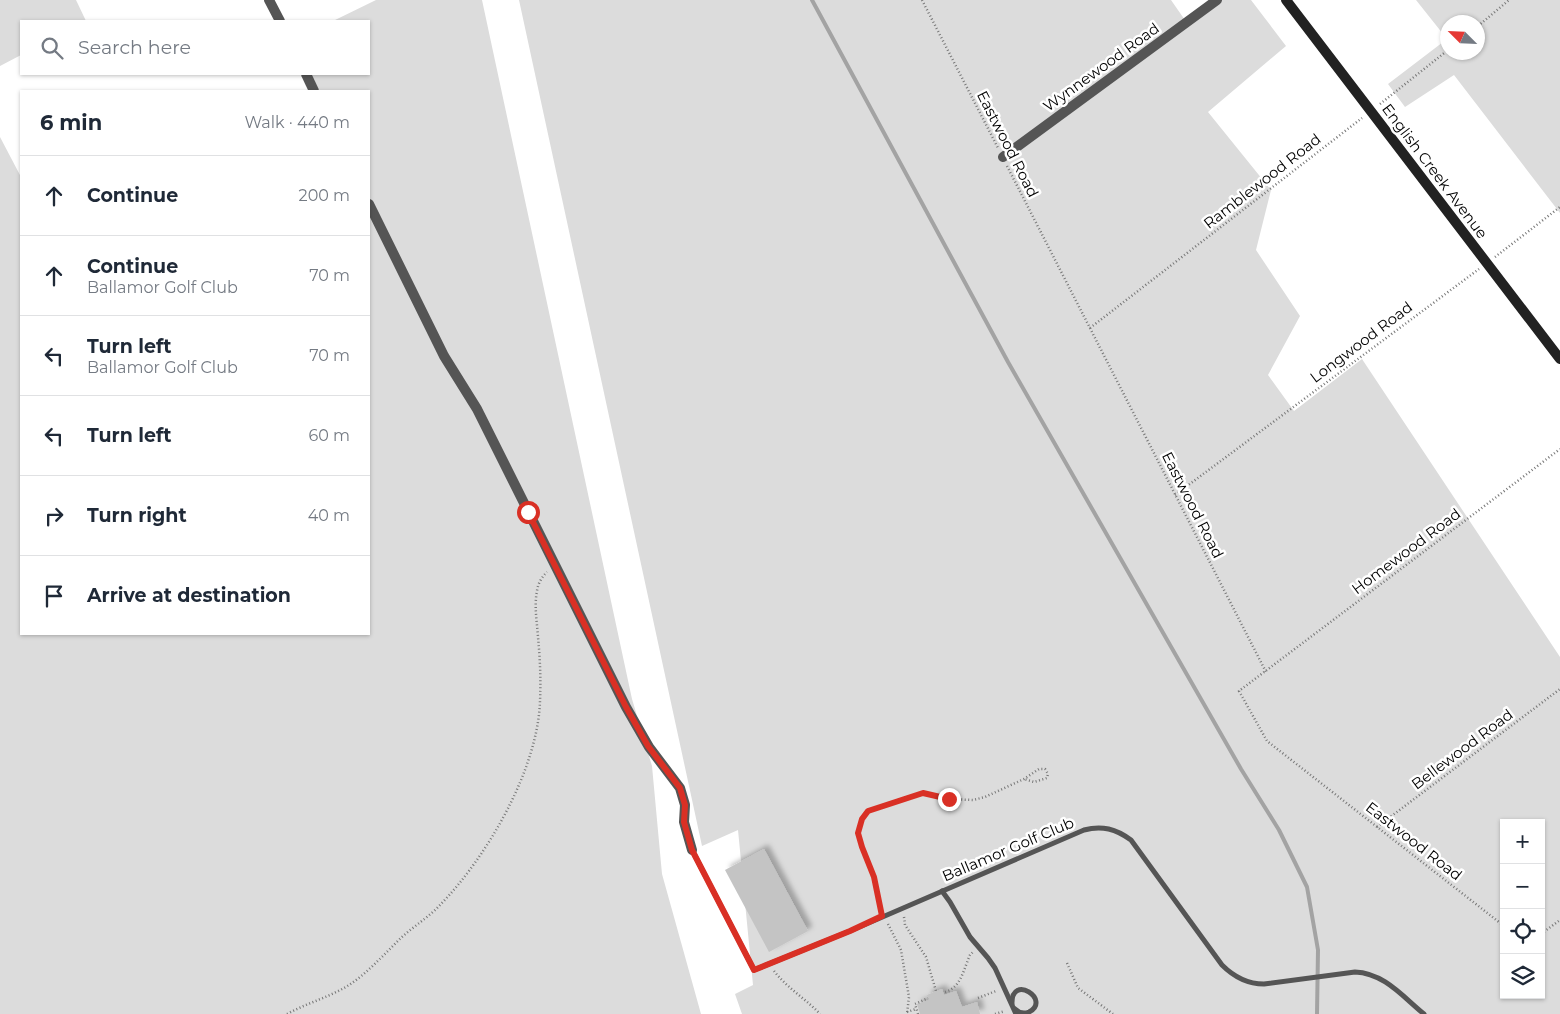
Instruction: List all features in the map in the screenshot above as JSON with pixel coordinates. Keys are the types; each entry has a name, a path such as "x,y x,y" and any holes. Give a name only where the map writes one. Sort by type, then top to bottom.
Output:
{"main road":[{"name":"English Creek Avenue","path":"1286,0 1560,359"}],"street":[{"path":"270,0 280,20"},
{"name":"Wynnewood Road","path":"1003,157 1217,0"},
{"path":"306,75 314,90"},
{"path":"370,206 444,356 477,409 626,707 648,746 680,788 685,805 684,822 692,850"}],"lane":[{"name":"Ballamor Golf Club","path":"692,850 754,970 850,931 1084,830 1107,828 1123,834 1131,840 1229,972 1257,984 1364,972 1381,979 1424,1014"},
{"path":"942,891 970,937 991,962 1016,1014"},
{"path":"1019,991 1029,991 1035,996 1034,1008 1028,1013 1020,1013 1013,1006 1013,996 1019,991"}],"path":[{"name":"Eastwood Road","path":"922,0 1266,672 1239,691 1268,741 1500,923"},
{"path":"1485,20 1510,0"},
{"name":"Ramblewood Road","path":"1090,328 1371,112 1440,56"},
{"name":"Longwood Road","path":"1175,494 1560,207"},
{"name":"Homewood Road","path":"1266,672 1560,449"},
{"path":"287,1014 348,986 404,935 440,906 473,867 488,844 516,792 536,732 540,703 536,591 543,576 554,564"},
{"name":"Bellewood Road","path":"1377,826 1560,689"},
{"path":"907,1013 909,997 901,950 882,916 874,877 858,833 862,819 868,811 923,793 949,799 973,800 985,797 1024,779 1039,769 1046,769 1048,774 1046,778 1034,782 1024,779"},
{"path":"906,906 903,919 912,937 926,956 936,992"},
{"path":"1545,931 1560,920"},
{"path":"945,992 955,987 960,980 970,955 978,948"},
{"path":"1068,963 1078,988 1113,1014"},
{"path":"769,964 785,984 809,1002 820,1014"},
{"path":"978,998 1004,988"},
{"path":"918,1014 914,1004 928,998"},
{"path":"907,1013 916,1009"}],"shaded area":[{"path":"0,0 76,0 86,20 20,20 20,56 0,66"},
{"path":"376,0 482,0 632,699 652,766 662,874 701,1014 0,1014 0,137 20,175 20,635 370,635 370,90 316,90 309,75 370,75 370,20 335,20"},
{"path":"519,0 1171,0 1187,23 1218,0 1251,0 1286,46 1208,112 1271,190 1256,250 1300,316 1268,375 1294,411 1362,359 1560,657 1560,1014 742,1014 735,994 753,985 738,830 702,846"},
{"path":"1416,0 1560,0 1560,213 1454,75 1405,107 1388,84 1440,44 1440,60 1485,60 1485,15 1440,15 1440,30"}],"building":[{"path":"764,849 808,931 769,952 725,870"},
{"path":"942,989 944,995 956,991 962,1007 977,1002 980,1014 920,1014 917,1004 929,1000 927,995"}],"waterway":[{"path":"812,0 1008,362 1241,769 1279,830 1307,887 1318,950 1317,1014"}],"route":[{"path":"528,512 626,707 648,746 680,788 685,805 684,822 692,850 754,970 882,916 874,877 858,833 862,819 868,811 923,793 949,799"}]}
